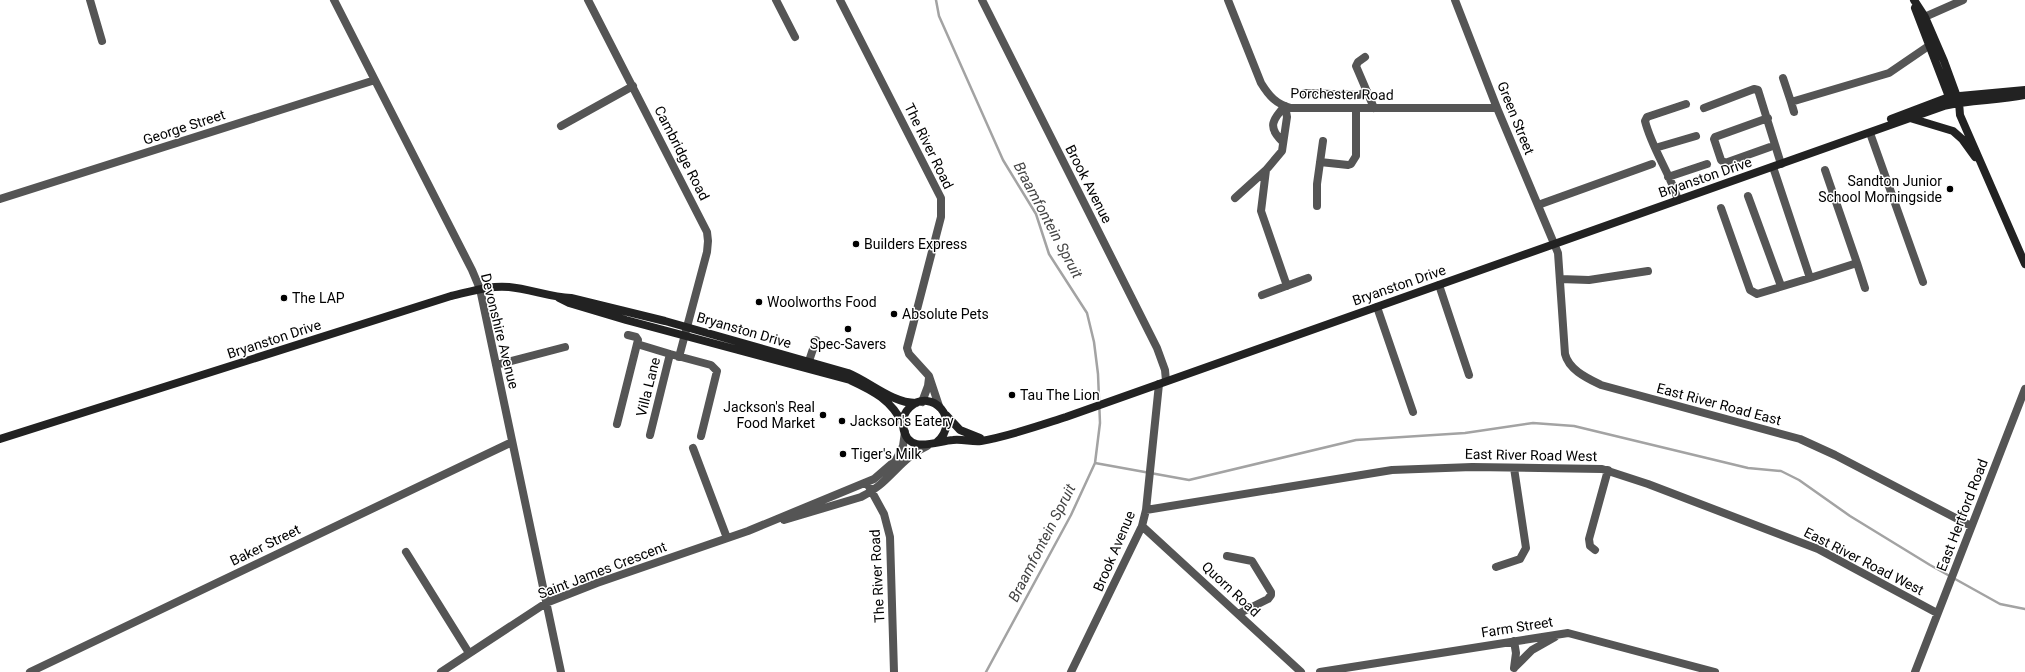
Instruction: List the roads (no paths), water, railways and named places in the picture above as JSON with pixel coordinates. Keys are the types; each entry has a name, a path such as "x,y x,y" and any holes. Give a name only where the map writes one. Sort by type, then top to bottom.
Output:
{"main road":[{"path":"1913,0 1930,35 1954,100"},
{"path":"1930,35 1930,45 2025,264"},
{"path":"1954,100 2025,90"},
{"path":"1954,100 2011,98 2025,95"},
{"name":"Bryanston Drive","path":"937,442 958,439 977,441 1013,434 1066,417 1870,133 1954,100"},
{"name":"Bryanston Drive","path":"1819,151 1903,114 1954,100"},
{"path":"1910,118 1948,129 1955,133 1979,160"},
{"name":"Bryanston Drive","path":"0,439 450,296 499,286 571,298 850,380 865,387 889,403 895,409 904,428"},
{"name":"Bryanston Drive","path":"686,331 809,362 858,377 900,401 919,402"},
{"path":"919,402 934,403 941,409 947,425 942,438 927,446 914,443 904,428 907,411 919,402"},
{"name":"Bryanston Drive","path":"941,409 960,430 970,435 987,439"}],"street":[{"path":"90,0 102,41"},
{"name":"Devonshire Avenue","path":"334,0 472,270 480,289 561,672"},
{"name":"Cambridge Road","path":"588,0 707,232 707,252 686,331"},
{"path":"776,0 795,37"},
{"name":"The River Road","path":"840,0 940,198 941,217 907,348 910,354 929,376 941,409"},
{"name":"Brook Avenue","path":"982,0 1157,348 1165,370 1151,460 1146,510 1142,526 1072,672"},
{"name":"Porchester Road","path":"1228,0 1261,84 1275,102 1285,106 1356,108 1497,108"},
{"name":"Green Street","path":"1455,0 1497,108 1555,244"},
{"path":"1922,18 1963,0"},
{"path":"1792,102 1889,73 1930,45"},
{"path":"1365,57 1358,62 1356,66 1374,108"},
{"path":"1783,78 1794,112"},
{"name":"George Street","path":"0,199 375,80"},
{"path":"561,126 633,86"},
{"path":"1704,108 1754,89 1760,93 1781,164"},
{"path":"1305,93 1359,95 1367,91"},
{"path":"1678,200 1673,184 1668,177 1645,124 1645,118 1686,104"},
{"path":"1282,141 1274,132 1272,127 1276,116 1285,106"},
{"path":"1236,198 1266,170 1282,151 1282,141 1287,117 1285,106"},
{"path":"1320,162 1348,165 1353,161 1356,156 1356,108"},
{"path":"1768,118 1715,137 1714,139 1721,160 1725,164 1770,147"},
{"path":"1870,133 1923,282"},
{"path":"1655,148 1696,136"},
{"path":"1318,206 1317,184 1323,141"},
{"path":"1538,205 1652,164"},
{"path":"1668,177 1707,164"},
{"path":"1772,167 1810,278"},
{"path":"1266,170 1262,199 1262,214 1287,286"},
{"path":"1825,170 1865,288"},
{"path":"1748,196 1781,286"},
{"path":"1721,208 1750,290 1756,294 1857,263"},
{"name":"East River Road East","path":"1555,244 1558,253 1565,356 1571,365 1583,376 1601,385 1635,395 1779,432 1800,439 1836,455 1971,526"},
{"path":"1560,279 1589,280 1648,271"},
{"path":"1262,295 1308,278"},
{"path":"1439,285 1469,374"},
{"path":"1377,307 1413,412"},
{"name":"Villa Lane","path":"679,357 686,331"},
{"path":"617,424 638,339 628,335"},
{"path":"809,362 816,340"},
{"path":"637,344 670,354"},
{"path":"496,365 565,347"},
{"name":"Villa Lane","path":"650,436 670,354 711,365 717,371 701,436"},
{"path":"919,402 928,386 929,376"},
{"name":"East Hertford Road","path":"1914,672 1947,591 2025,388"},
{"name":"Saint James Crescent","path":"441,672 546,603 578,590 762,525 867,482 882,473 896,460 903,446 904,428"},
{"name":"Baker Street","path":"30,672 512,442"},
{"name":"Saint James Crescent","path":"762,525 780,522 861,497 872,492 889,477 907,457 927,446"},
{"path":"693,448 727,538"},
{"path":"1496,567 1520,559 1526,548 1514,468"},
{"name":"East River Road West","path":"1146,510 1392,470 1514,468 1608,470 1818,549 1937,614"},
{"path":"1595,550 1590,546 1589,539 1608,470"},
{"name":"The River Road","path":"867,482 884,514 890,537 894,672"},
{"name":"Quorn Road","path":"1142,526 1301,672"},
{"path":"406,552 469,653"},
{"path":"1227,556 1252,561 1271,592 1268,599 1238,614"},
{"path":"1514,669 1534,648 1561,634"},
{"name":"Farm Street","path":"1320,672 1561,634 1580,635 1715,672"},
{"path":"1514,641 1516,653 1514,669"}],"waterway":[{"name":"Braamfontein Spruit","path":"936,0 939,16 1003,160 1036,214 1049,254 1087,313 1094,342 1098,374 1100,423 1095,463 1071,515 986,672"},
{"path":"1095,463 1189,480 1356,440 1465,433 1533,423 1574,426 1748,468 1781,471 1799,480 1850,516 1930,565 2000,604 2025,609"}],"place":[{"name":"Sandton Junior School Morningside","path":"1950,189"},
{"name":"Builders Express","path":"856,244"},
{"name":"The LAP","path":"284,298"},
{"name":"Woolworths Food","path":"759,302"},
{"name":"Absolute Pets","path":"894,314"},
{"name":"Spec-Savers","path":"848,329"},
{"name":"Tau The Lion","path":"1012,395"},
{"name":"Jackson's Real Food Market","path":"823,415"},
{"name":"Jackson's Eatery","path":"842,421"},
{"name":"Tiger's Milk","path":"843,454"}]}
